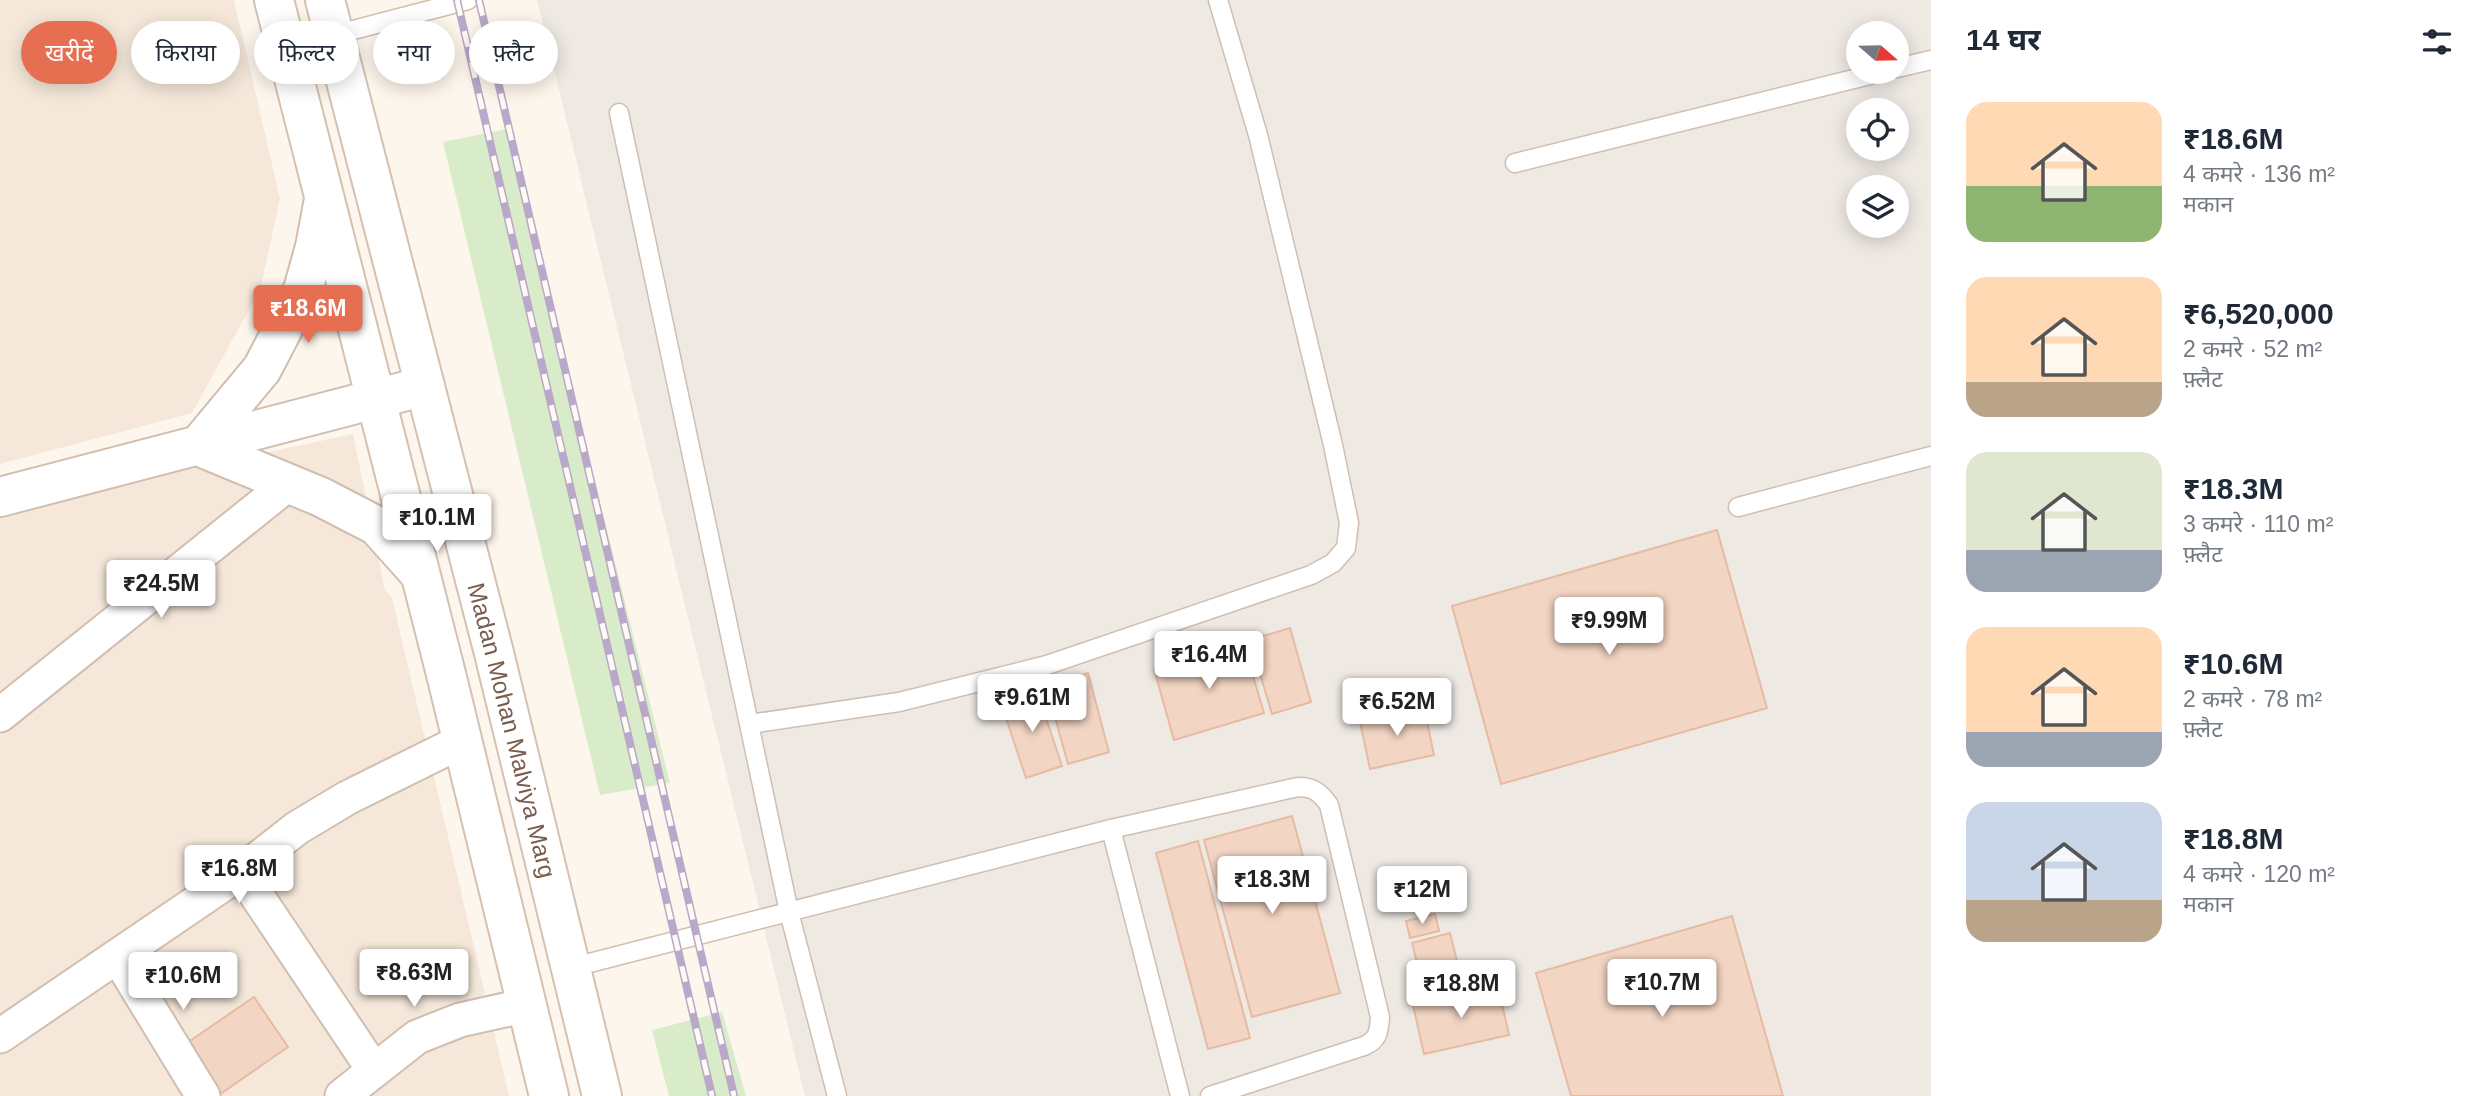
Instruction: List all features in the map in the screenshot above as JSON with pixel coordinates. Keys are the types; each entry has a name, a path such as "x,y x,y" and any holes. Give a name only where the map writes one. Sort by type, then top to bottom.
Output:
{"main road":[{"name":"Madan Mohan Malviya Marg","path":"274,0 549,1096"},
{"name":"Madan Mohan Malviya Marg","path":"330,17 494,653 601,1096"},
{"path":"198,446 262,369 303,290 324,199"},
{"path":"0,497 425,386"},
{"path":"198,446 321,497 377,526 420,574"}],"street":[{"path":"0,715 288,484"},
{"path":"0,1036 240,872 297,828 347,798 462,741"},
{"path":"240,872 373,1069"},
{"path":"118,957 203,1096"},
{"path":"342,1096 417,1037 460,1020 527,1005"}],"lane":[{"path":"330,17 468,0"},
{"path":"750,724 899,702 1047,665 1311,575 1333,562 1346,548 1349,523 1333,445 1258,135 1218,0"},
{"path":"1909,65 1931,60"},
{"path":"1515,163 1846,81"},
{"path":"620,113 789,912 837,1096"},
{"path":"1738,507 1931,456"},
{"path":"570,968 1111,829 1298,787 1310,787 1322,794 1329,805 1380,1017 1379,1032 1374,1042 1364,1046 1210,1096"},
{"path":"1111,829 1180,1096"}],"shaded area":[{"path":"0,0 234,0 239,21 131,21 131,84 240,84 240,26 280,199 260,290 192,413 0,464"},
{"path":"537,0 1931,0 1931,1096 805,1096 558,84 558,21 542,21"},
{"path":"353,434 385,590 392,598 509,1096 0,1096 0,510"}],"green space":[{"path":"507,129 670,783 600,795 443,142"},
{"path":"722,1012 746,1096 669,1096 652,1030"}],"building":[{"path":"1717,530 1767,708 1501,784 1452,606"},
{"path":"1290,628 1311,702 1272,714 1250,640"},
{"path":"1243,642 1264,713 1174,740 1154,669"},
{"path":"1088,673 1109,752 1068,764 1046,685"},
{"path":"1037,691 1062,766 1026,778 1001,703"},
{"path":"1424,707 1434,755 1370,769 1360,722"},
{"path":"1292,816 1340,993 1252,1017 1204,840"},
{"path":"1198,841 1250,1038 1208,1049 1156,853"},
{"path":"1435,914 1439,931 1410,938 1406,921"},
{"path":"1732,916 1783,1096 1571,1096 1536,973"},
{"path":"1450,933 1460,973 1422,983 1412,943"},
{"path":"1498,986 1509,1035 1424,1054 1413,1005"},
{"path":"254,997 288,1047 219,1095 184,1045"}],"railway":[{"path":"457,0 712,1096"},
{"path":"479,0 734,1096"}]}
